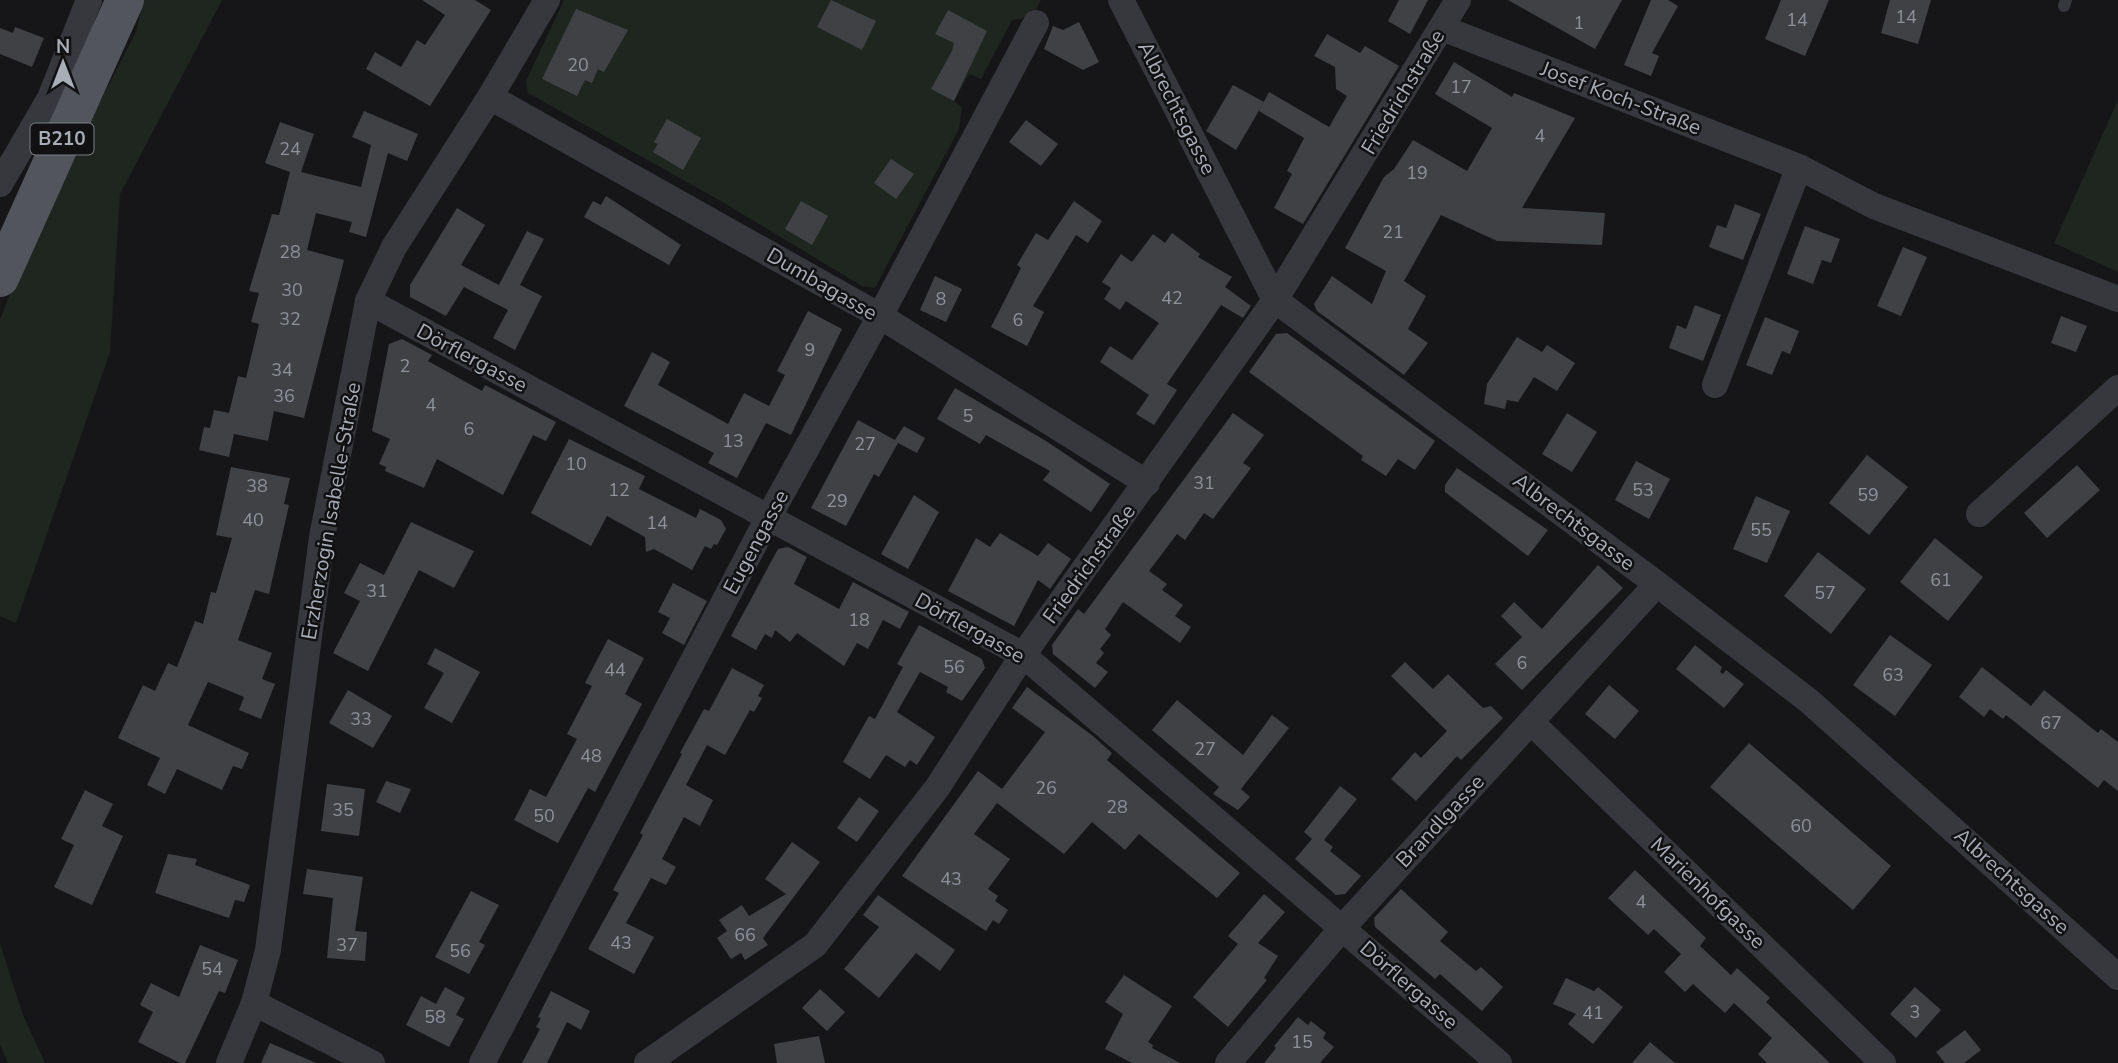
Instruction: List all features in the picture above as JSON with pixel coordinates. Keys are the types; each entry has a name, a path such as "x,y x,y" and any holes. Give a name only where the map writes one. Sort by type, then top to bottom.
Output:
{"main road":[{"name":"B210","path":"0,278 125,0"}],"street":[{"path":"0,184 50,98 89,0"},
{"name":"Erzherzogin Isabelle-Straße","path":"229,1063 254,1003 268,950 322,537 368,301 394,247 490,97 547,0"},
{"name":"Albrechtsgasse","path":"1121,0 1275,300 1657,584 1809,701 2118,976"},
{"name":"Friedrichstraße","path":"647,1063 815,945 937,788 1023,655 1275,300 1458,0"},
{"name":"Eugengasse","path":"482,1063 768,518 880,316 1035,23"},
{"name":"Josef Koch-Straße","path":"1442,28 1800,167 1874,206 2118,299"},
{"name":"Dumbagasse","path":"490,97 880,316 1147,483"},
{"path":"1715,385 1800,167"},
{"name":"Dörflergasse","path":"368,301 1023,655 1499,1063"},
{"path":"1979,513 2118,388"},
{"name":"Brandlgasse","path":"1228,1063 1343,927 1657,584"},
{"name":"Marienhofgasse","path":"1532,723 1883,1063"},
{"path":"254,1003 372,1063"}],"shaded area":[{"path":"143,0 222,0 120,194 110,352 16,623 0,616 0,320 37,224 136,32"},
{"path":"564,0 1041,0 1032,17 1012,20 981,79 969,74 954,101 962,107 959,129 875,288 862,286 719,200 528,93 526,81"},
{"path":"2118,100 2118,272 2054,243"},
{"path":"0,943 22,1013 45,1063 8,1063 0,1044"}],"building":[{"path":"422,0 475,0 491,10 430,106 366,69 375,52 401,67 417,40 425,45 445,15"},
{"path":"831,0 876,21 862,50 817,27"},
{"path":"1399,0 1428,0 1410,34 1388,21"},
{"path":"1508,0 1622,0 1595,49"},
{"path":"1651,0 1668,0 1678,6 1652,53 1659,56 1651,76 1624,65"},
{"path":"1781,0 1829,0 1805,56 1765,39"},
{"path":"1890,0 1931,0 1918,44 1881,33"},
{"path":"576,9 628,30 604,72 598,69 592,83 585,80 577,96 542,79"},
{"path":"948,10 987,31 954,101 931,89 954,43 935,34"},
{"path":"1079,22 1099,62 1083,70 1044,49 1053,26 1063,30"},
{"path":"15,27 44,38 32,67 0,54 0,28 13,33"},
{"path":"1327,34 1360,53 1365,46 1399,66 1303,224 1274,208 1292,174 1287,171 1304,138 1259,111 1269,92 1329,127 1347,96 1336,89 1335,67 1314,56"},
{"path":"1454,62 1512,97 1514,93 1575,118 1522,208 1605,213 1602,245 1497,241 1441,215 1404,281 1426,296 1408,329 1428,343 1404,375 1317,311 1314,304 1332,276 1372,304 1386,271 1345,248 1384,177 1394,169 1413,140 1467,171 1492,128 1435,94"},
{"path":"1233,85 1264,102 1236,150 1206,131"},
{"path":"364,111 418,134 407,161 388,153 366,237 349,232 352,222 316,213 307,250 344,260 304,418 274,411 268,441 234,434 229,457 199,450 204,427 210,428 214,410 229,413 238,376 246,378 259,324 251,322 259,293 249,291 272,214 279,215 290,172 265,163 280,122 314,134 301,172 361,187 371,145 352,137"},
{"path":"667,119 701,138 683,170 653,152 658,144 654,142"},
{"path":"1026,120 1058,144 1041,166 1009,142"},
{"path":"891,159 914,174 896,199 874,183"},
{"path":"606,196 681,245 669,265 584,217 593,201 601,205"},
{"path":"801,201 828,216 812,245 785,229"},
{"path":"1074,201 1102,221 1088,243 1076,235 1033,306 1044,312 1027,346 991,327 1021,268 1017,265 1036,233 1048,240"},
{"path":"1735,204 1761,214 1743,260 1709,247 1717,225 1726,228"},
{"path":"457,208 485,225 461,265 499,285 527,231 544,239 520,285 542,296 515,350 493,338 508,310 464,287 446,316 410,297 410,285"},
{"path":"1805,226 1840,239 1831,263 1822,260 1813,284 1787,274"},
{"path":"1172,233 1200,254 1198,257 1232,277 1225,287 1251,306 1243,318 1221,305 1167,384 1177,390 1154,425 1136,414 1149,395 1100,362 1110,346 1132,360 1159,323 1126,301 1120,310 1104,299 1111,288 1102,282 1121,254 1132,262 1153,234 1165,243"},
{"path":"1903,247 1927,257 1901,316 1877,306"},
{"path":"935,276 962,289 946,322 920,310"},
{"path":"1695,305 1721,315 1703,361 1669,348 1677,325 1686,329"},
{"path":"808,311 842,329 791,435 766,423 737,478 708,463 714,453 624,406 652,352 670,362 658,385 728,424 744,393 769,406 785,375 777,371"},
{"path":"2061,316 2087,326 2076,352 2051,343"},
{"path":"1765,317 1799,331 1790,354 1782,351 1772,375 1746,365"},
{"path":"1287,333 1435,441 1415,470 1398,459 1386,476 1361,460 1363,456 1249,372 1276,334"},
{"path":"1517,337 1542,352 1547,345 1575,363 1557,391 1534,377 1518,402 1507,400 1505,409 1484,404 1487,384"},
{"path":"402,339 432,355 428,361 482,391 485,385 556,422 546,441 533,435 503,495 437,459 424,488 385,471 386,467 379,464 390,439 372,431 389,344"},
{"path":"955,388 1046,441 1110,484 1091,512 1043,480 1050,471 986,435 980,444 937,419"},
{"path":"1233,413 1264,435 1243,463 1251,468 1213,519 1204,513 1185,540 1177,534 1149,571 1167,584 1162,590 1183,605 1175,616 1191,627 1180,643 1123,602 1105,629 1111,635 1100,649 1104,653 1096,663 1108,672 1095,688 1053,654 1052,645 1078,609 1084,614"},
{"path":"1567,413 1597,432 1572,472 1542,454"},
{"path":"858,420 895,440 904,426 925,438 917,453 898,443 879,477 874,474 846,526 811,508"},
{"path":"569,439 645,476 639,489 696,518 700,509 721,520 726,529 717,545 714,544 711,549 705,546 692,570 654,549 646,552 645,537 607,516 591,546 531,513"},
{"path":"1867,455 1908,487 1869,535 1829,503"},
{"path":"1636,461 1670,479 1649,519 1615,500"},
{"path":"2077,465 2100,490 2047,538 2024,513"},
{"path":"231,467 290,478 284,504 289,505 269,594 255,590 238,640 272,653 262,679 275,684 261,719 239,710 244,697 208,682 188,725 249,753 242,769 233,766 222,790 177,769 165,794 147,785 160,758 118,738 143,685 155,691 168,663 177,667 195,621 203,624 211,592 216,593 232,538 216,535"},
{"path":"1457,468 1548,530 1528,556 1445,492 1445,485"},
{"path":"914,495 939,512 908,569 881,554"},
{"path":"1756,496 1790,511 1767,563 1733,549"},
{"path":"411,522 474,551 454,588 419,570 368,671 333,653 360,601 344,593 360,563 384,575"},
{"path":"1000,533 1038,556 1048,543 1071,559 1050,589 1038,580 1014,626 948,591 976,538 990,547"},
{"path":"1935,538 1983,577 1948,621 1900,582"},
{"path":"788,547 807,557 794,584 839,609 853,582 909,612 900,629 883,620 868,649 857,643 844,666 797,633 790,642 775,630 772,638 765,634 756,650 731,636 778,549"},
{"path":"1818,552 1866,589 1831,634 1784,596"},
{"path":"1598,565 1623,588 1522,690 1495,664 1522,637 1501,616 1514,602 1542,629"},
{"path":"673,583 707,601 684,645 662,633 670,618 658,612"},
{"path":"919,625 982,659 985,668 962,701 946,692 948,687 920,672 897,712 935,737 917,765 910,760 905,767 886,755 870,779 843,762 869,716 875,719 903,667 897,664"},
{"path":"1890,635 1932,665 1895,716 1853,685"},
{"path":"608,639 644,658 625,694 642,704 595,792 588,788 558,843 514,820 530,789 546,797 577,739 567,734 592,686 585,683"},
{"path":"1695,645 1722,667 1720,672 1723,674 1726,670 1744,684 1724,708 1676,669"},
{"path":"435,648 480,672 452,723 424,708 444,673 427,664"},
{"path":"1405,662 1433,689 1448,674 1483,708 1491,706 1503,718 1461,760 1457,756 1416,801 1391,779 1415,752 1421,758 1447,731 1391,676"},
{"path":"1982,667 2031,706 2044,690 2098,733 2101,729 2118,742 2118,791 2104,780 2098,788 2006,715 2003,719 1990,709 1984,717 1959,697"},
{"path":"732,668 764,685 758,696 762,698 754,712 750,710 725,755 707,745 686,785 713,800 700,826 684,817 662,859 676,867 666,885 651,878 626,923 654,937 634,974 588,949 619,893 613,890 643,835 640,833 682,754 680,753 704,709 709,711"},
{"path":"1609,685 1639,711 1615,739 1585,714"},
{"path":"1027,687 1093,736 1112,753 1107,760 1240,873 1217,898 1139,834 1125,850 1092,822 1064,854 997,803 974,834 1010,859 988,889 998,896 995,901 1008,910 999,924 993,920 986,931 902,876 978,771 1002,789 1045,732 1012,708"},
{"path":"348,690 392,716 373,748 329,723"},
{"path":"1177,700 1243,755 1272,715 1289,728 1241,789 1250,797 1238,810 1213,794 1219,787 1152,730"},
{"path":"1749,743 1891,866 1853,910 1710,787"},
{"path":"386,781 411,789 400,813 376,802"},
{"path":"327,784 365,789 359,836 321,831"},
{"path":"1340,786 1357,799 1324,840 1333,847 1330,851 1361,876 1345,894 1336,895 1295,859 1312,839 1304,832"},
{"path":"85,790 113,804 102,826 123,836 92,905 54,887 74,845 61,839"},
{"path":"859,797 879,811 857,842 837,828"},
{"path":"792,842 820,862 763,938 768,945 745,960 741,953 731,959 717,938 727,931 719,920 742,905 749,916 786,894 765,879"},
{"path":"168,854 197,859 195,865 250,885 244,902 235,900 229,918 155,893"},
{"path":"307,869 363,877 355,931 367,932 365,961 327,958 333,898 303,894"},
{"path":"1635,870 1706,938 1700,946 1731,975 1737,968 1770,998 1766,1002 1830,1063 1767,1063 1758,1054 1772,1038 1734,1003 1725,1013 1693,984 1685,992 1664,972 1681,954 1654,929 1648,935 1608,898"},
{"path":"1401,889 1448,932 1440,941 1476,971 1481,967 1503,987 1482,1011 1440,974 1435,979 1375,927 1374,918"},
{"path":"471,891 499,905 479,942 485,945 469,974 435,957"},
{"path":"1264,894 1285,912 1258,943 1278,956 1264,978 1267,980 1228,1027 1193,997 1238,944 1228,936"},
{"path":"878,895 955,950 940,971 916,953 879,998 844,969 879,927 863,915"},
{"path":"200,945 238,960 225,993 219,991 185,1063 180,1063 138,1042 153,1012 140,1005 151,983 179,997"},
{"path":"1124,975 1172,1006 1148,1042 1153,1045 1152,1048 1180,1063 1132,1063 1105,1049 1123,1014 1105,1002"},
{"path":"1566,978 1594,991 1598,987 1623,1007 1593,1044 1568,1024 1576,1014 1553,1004"},
{"path":"445,987 465,998 456,1015 464,1019 449,1047 406,1025 421,996 436,1004"},
{"path":"1915,987 1941,1010 1916,1038 1890,1014"},
{"path":"820,989 845,1012 827,1031 802,1008"},
{"path":"551,991 590,1011 581,1030 567,1022 547,1063 522,1063 540,1029 536,1027 541,1018 538,1017"},
{"path":"1298,1017 1308,1025 1311,1021 1326,1033 1323,1038 1334,1047 1320,1063 1264,1063 1276,1048 1274,1046"},
{"path":"1965,1030 1981,1050 1964,1063 1945,1063 1936,1052"},
{"path":"819,1036 825,1063 777,1063 774,1044"},
{"path":"1650,1042 1675,1063 1632,1063"},
{"path":"270,1043 316,1063 261,1063"}]}
